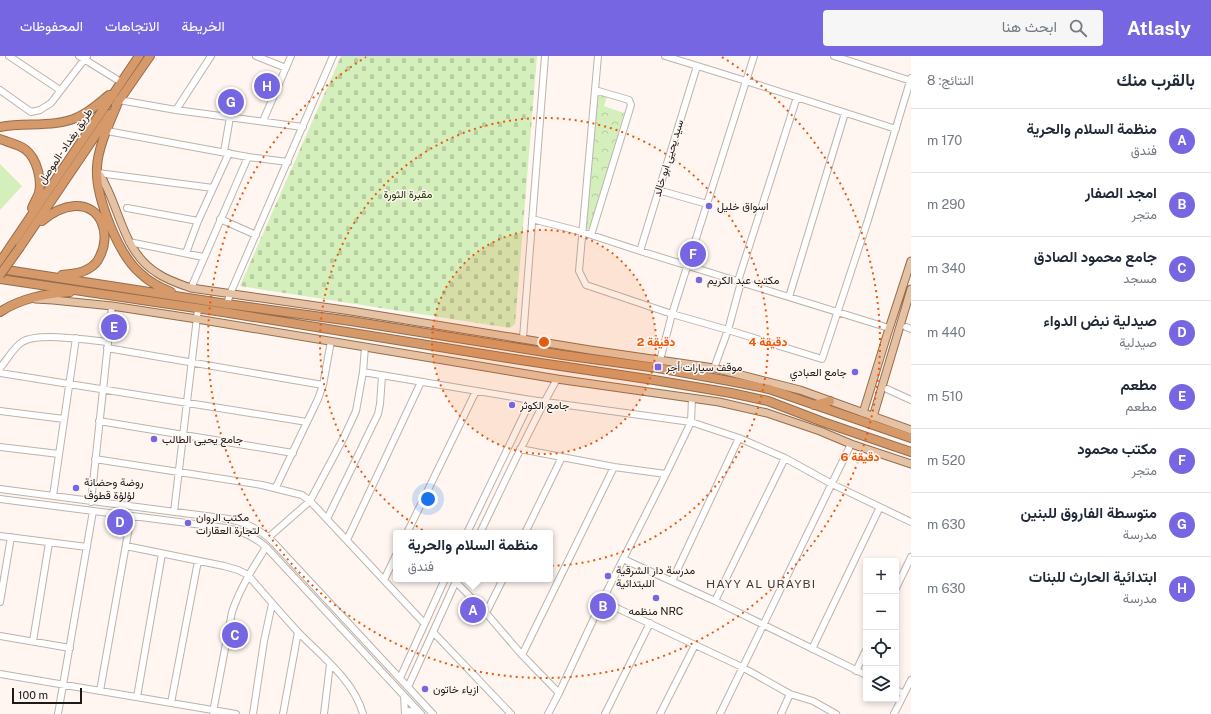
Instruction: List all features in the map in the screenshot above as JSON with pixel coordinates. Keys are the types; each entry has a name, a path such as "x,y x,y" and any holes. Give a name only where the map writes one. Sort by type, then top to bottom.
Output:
{"highway":[{"name":"طريق بغداد -الموصل","path":"0,262 139,56"},
{"path":"0,275 34,228 150,56"},
{"path":"0,127 58,122 77,118 87,113 119,85"},
{"path":"119,100 99,149 97,171 99,188 106,213 116,238 126,257 136,269 148,280 168,291 189,298"},
{"path":"0,139 26,149 38,172 40,182 39,194 20,232"},
{"path":"34,228 52,213 74,206 81,207 97,216 102,222 105,236 102,252 94,265 89,269 81,273 35,274"},
{"path":"0,269 658,368 735,382 768,390 911,438"},
{"path":"0,279 198,308 731,393 768,402 911,452"},
{"path":"0,312 8,306 47,294 83,292"},
{"path":"351,311 351,321"},
{"path":"514,359 516,347"},
{"path":"731,393 735,382"},
{"path":"814,406 830,401"},
{"path":"820,431 823,422"}],"main road":[{"path":"97,171 105,184 124,233 137,255 156,273 171,281 191,288 351,311 590,350 661,359 714,368 800,390 911,430"},
{"path":"864,413 889,328 911,261"},
{"path":"873,417 910,293"},
{"path":"25,300 53,300 112,306 557,379 719,402 767,414 820,431 851,444 911,464"}],"street":[{"path":"9,56 60,90"},
{"path":"176,110 211,56"},
{"path":"256,56 286,68"},
{"path":"263,121 291,56"},
{"path":"227,304 333,56"},
{"path":"523,338 545,56"},
{"path":"598,56 579,271 586,285 672,314 822,359 868,220 911,80 834,56"},
{"path":"665,56 896,129"},
{"path":"658,368 672,314 754,56"},
{"path":"0,90 31,112 40,110 51,103 83,57 119,85"},
{"name":"سيد يحيى ابو خالد","path":"640,251 697,66"},
{"path":"591,235 631,105 629,100 595,90"},
{"path":"714,368 728,330 739,281 797,97"},
{"path":"119,100 176,110 302,127"},
{"path":"789,297 845,113"},
{"path":"186,254 226,152 230,117"},
{"path":"107,131 248,157 288,162"},
{"path":"191,288 203,257 248,157"},
{"path":"97,171 213,188"},
{"path":"658,190 707,204"},
{"path":"127,208 198,221"},
{"path":"220,219 256,235"},
{"path":"532,219 582,232 889,328"},
{"path":"129,242 203,257"},
{"path":"90,502 112,306"},
{"path":"174,512 198,308"},
{"path":"0,368 17,347 24,341 38,338 76,338 192,362 323,385"},
{"path":"54,496 76,338"},
{"path":"276,488 318,399 323,385 332,341"},
{"path":"269,537 310,501 344,437 356,411 363,372 365,347"},
{"path":"363,372 544,402 691,422 739,438 785,458 832,484 911,522"},
{"path":"0,373 307,422"},
{"path":"327,519 378,414 382,376"},
{"path":"481,530 520,449 557,379"},
{"path":"347,540 421,382"},
{"path":"886,389 911,400"},
{"path":"408,530 476,391"},
{"path":"548,714 602,601 691,422 692,398"},
{"path":"468,530 531,400"},
{"path":"0,411 64,419"},
{"path":"99,421 293,453"},
{"path":"672,581 739,438"},
{"path":"720,714 851,444"},
{"path":"0,447 60,454"},
{"path":"520,449 614,467 666,474"},
{"path":"526,530 562,457"},
{"path":"715,601 785,458"},
{"path":"96,459 276,488 302,495 310,501 424,623"},
{"path":"522,655 614,467"},
{"path":"0,489 237,521 254,528 269,537 433,714"},
{"path":"0,499 234,529 254,538 266,547 421,714"},
{"path":"63,507 61,505 63,501 75,500"},
{"path":"812,649 880,507"},
{"path":"58,714 93,511"},
{"path":"178,521 191,521 193,518 191,515"},
{"path":"100,691 131,516"},
{"path":"0,536 87,547"},
{"path":"0,602 11,538"},
{"path":"33,641 49,543"},
{"path":"126,546 224,566 248,575 272,604 353,690 361,705 363,714"},
{"path":"213,712 232,612 248,575 266,547"},
{"path":"137,697 162,554"},
{"path":"899,582 911,557"},
{"path":"623,559 715,601 863,674"},
{"path":"171,703 198,561"},
{"path":"384,580 393,561"},
{"path":"400,678 444,582"},
{"path":"408,687 457,582"},
{"path":"458,582 522,655 559,693"},
{"path":"486,613 502,582"},
{"path":"602,601 742,668 790,694 813,701 836,714"},
{"path":"252,714 264,641 272,604"},
{"path":"342,628 348,622"},
{"path":"605,714 650,623"},
{"path":"283,714 298,632"},
{"path":"433,632 511,714"},
{"path":"0,636 70,648"},
{"path":"418,636 428,644"},
{"path":"660,714 695,645"},
{"path":"856,671 863,656"},
{"path":"324,714 330,664"},
{"path":"0,674 171,703 213,712 236,714"},
{"path":"894,714 911,680"},
{"path":"899,692 904,694"},
{"path":"781,714 790,694"},
{"path":"404,696 405,713 410,711 416,714"}],"green space":[{"name":"مقبرة الثورة","path":"341,56 537,56 515,324 510,328 240,286"},
{"path":"598,95 607,97 604,106 624,113 590,229 586,229"},
{"path":"0,164 22,186 0,210"}],"place":[{"name":"ابتدائية الحارث للبنات","path":"267,86"},
{"name":"متوسطة الفاروق للبنين","path":"231,102"},
{"name":"اسواق خليل","path":"709,206"},
{"name":"مكتب محمود","path":"693,254"},
{"name":"مكتب عبد الكريم","path":"699,280"},
{"name":"مطعم","path":"114,327"},
{"name":"موقف سيارات أجر","path":"658,367"},
{"name":"جامع العبادي","path":"855,372"},
{"name":"جامع الكوثر","path":"512,405"},
{"name":"جامع يحيى الطالب","path":"154,439"},
{"name":"روضة وحضانة لؤلؤة قطوف","path":"76,488"},
{"name":"صيدلية نبض الدواء","path":"120,522"},
{"name":"مكتب الروان لتجارة العقارات","path":"188,523"},
{"name":"مدرسة دار الشرقية اللبتدائية","path":"608,576"},
{"name":"منظمه NRC","path":"656,598"},
{"name":"امجد الصفار","path":"603,606"},
{"name":"منظمة السلام والحرية","path":"473,610"},
{"name":"جامع محمود الصادق","path":"235,635"},
{"name":"ازياء خاتون","path":"425,689"}],"district":[{"name":"HAYY AL URAYBI","path":"761,584"}]}
